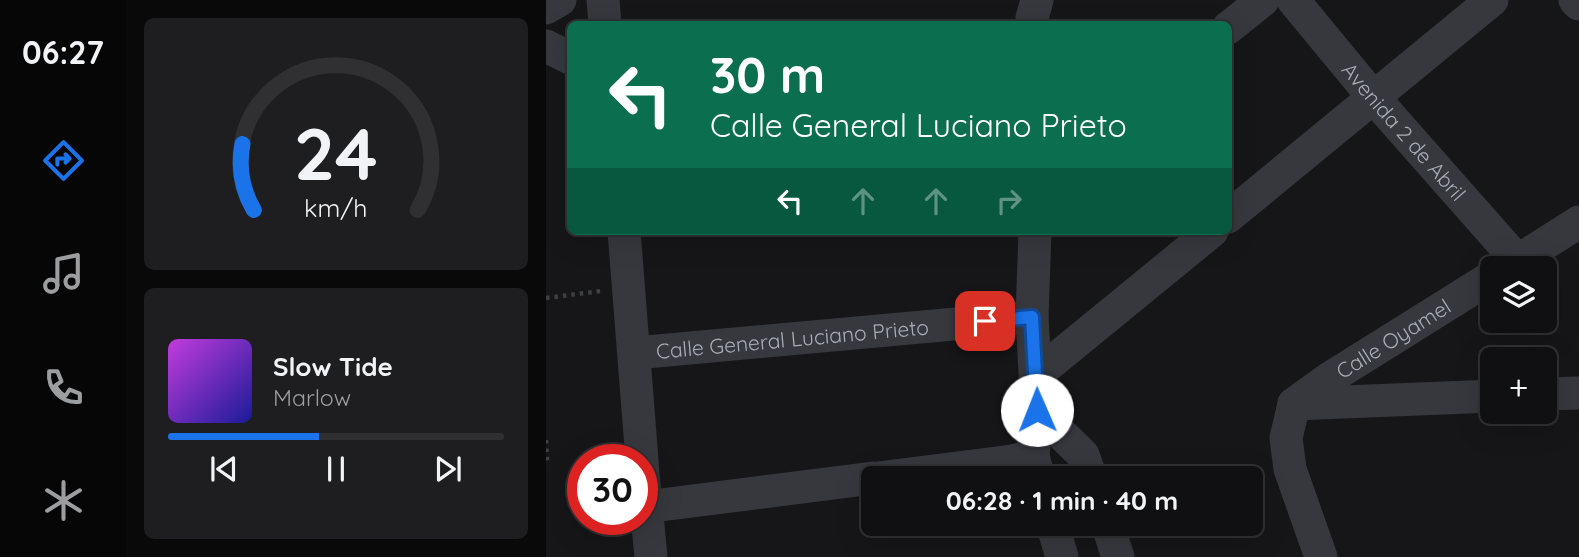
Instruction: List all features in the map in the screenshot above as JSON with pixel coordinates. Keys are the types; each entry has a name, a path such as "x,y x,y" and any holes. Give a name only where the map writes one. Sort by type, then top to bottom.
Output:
{"street":[{"path":"546,8 560,0"},
{"path":"603,0 605,21"},
{"path":"1032,21 1037,0"},
{"path":"1232,25 1263,0"},
{"name":"Avenida 2 de Abril","path":"1293,0 1374,98 1496,256"},
{"path":"1232,214 1492,0"},
{"path":"1576,0 1579,4"},
{"path":"546,46 567,56"},
{"name":"Calle Oyamel","path":"1524,256 1579,222"},
{"path":"624,235 641,444"},
{"path":"1035,235 1032,317 1037,466"},
{"path":"1036,374 1207,235"},
{"name":"Calle Oyamel","path":"1294,404 1330,378 1480,284"},
{"name":"Calle General Luciano Prieto","path":"635,353 1032,317"},
{"path":"1557,394 1579,393"},
{"path":"1321,557 1290,469 1286,438 1294,404 1480,397"},
{"path":"1037,410 1083,455 1087,466"},
{"path":"972,466 1012,461 1033,466"},
{"path":"658,505 861,480"},
{"path":"648,535 651,557"},
{"path":"1056,536 1062,557"},
{"path":"1111,536 1118,557"}],"path":[{"path":"546,298 628,287"},
{"path":"546,440 547,461"}],"route":[{"path":"985,321 1032,317 1037,410"}]}
